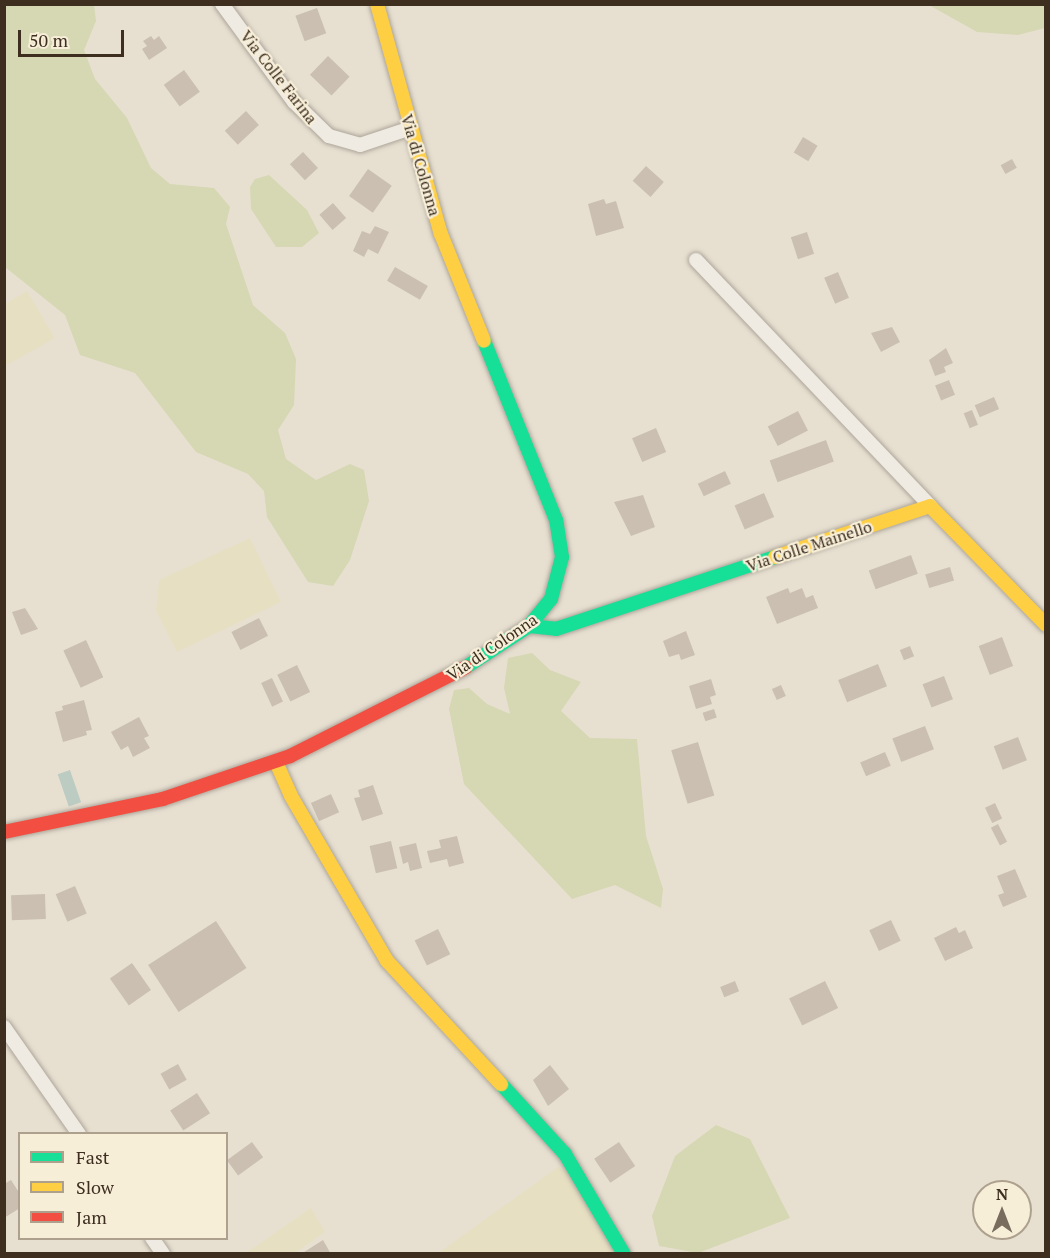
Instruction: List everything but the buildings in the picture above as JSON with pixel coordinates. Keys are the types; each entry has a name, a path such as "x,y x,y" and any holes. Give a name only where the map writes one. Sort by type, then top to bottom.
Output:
{"street":[{"name":"Via Colle Farina","path":"222,4 294,102 329,136 360,145 411,128"},
{"name":"Via di Colonna","path":"4,832 163,799 276,762 427,689 529,626 545,611 554,591 562,562 561,536 453,267 377,4"},
{"path":"696,260 1046,625"},
{"name":"Via Colle Mainello","path":"529,626 556,629 930,506"},
{"path":"276,762 291,796 325,849 381,953 411,991 565,1154 624,1254"},
{"path":"4,1027 78,1132"},
{"path":"153,1240 163,1254"}],"shaded area":[{"path":"27,291 55,338 5,366 5,304"},
{"path":"250,538 281,602 177,652 156,611 159,580"},
{"path":"70,770 81,802 69,806 58,774"},
{"path":"558,1167 571,1173 615,1254 437,1254"},
{"path":"311,1208 325,1232 295,1253 246,1253"}],"green space":[{"path":"4,5 94,5 96,21 84,50 95,79 127,118 151,168 170,184 214,188 230,207 226,224 253,305 285,333 296,359 294,405 278,430 286,459 316,480 350,464 364,470 369,501 350,560 333,586 308,582 267,517 264,491 248,474 196,452 135,373 80,355 65,315 5,267"},
{"path":"929,5 1045,5 1045,28 1018,35 977,32"},
{"path":"269,175 307,210 319,233 302,247 276,247 251,209 250,187 255,179"},
{"path":"532,653 550,670 581,682 561,711 590,738 637,739 646,836 663,889 661,908 615,885 572,899 464,784 449,709 454,690 469,688 487,704 510,714 504,688 508,658"},
{"path":"716,1125 750,1139 790,1218 698,1253 659,1246 652,1216 675,1156"}],"traffic: fast":[{"path":"466,667 529,626 551,599 562,557 556,520 484,341"},
{"path":"529,626 556,629 775,557"},
{"path":"501,1084 565,1154 624,1254"}],"traffic: slow":[{"path":"377,4 441,234 484,341"},
{"path":"775,557 930,506 1046,625"},
{"path":"276,762 291,796 387,961 501,1084"}],"traffic: jam":[{"path":"4,832 163,799 290,756 466,667"}]}
